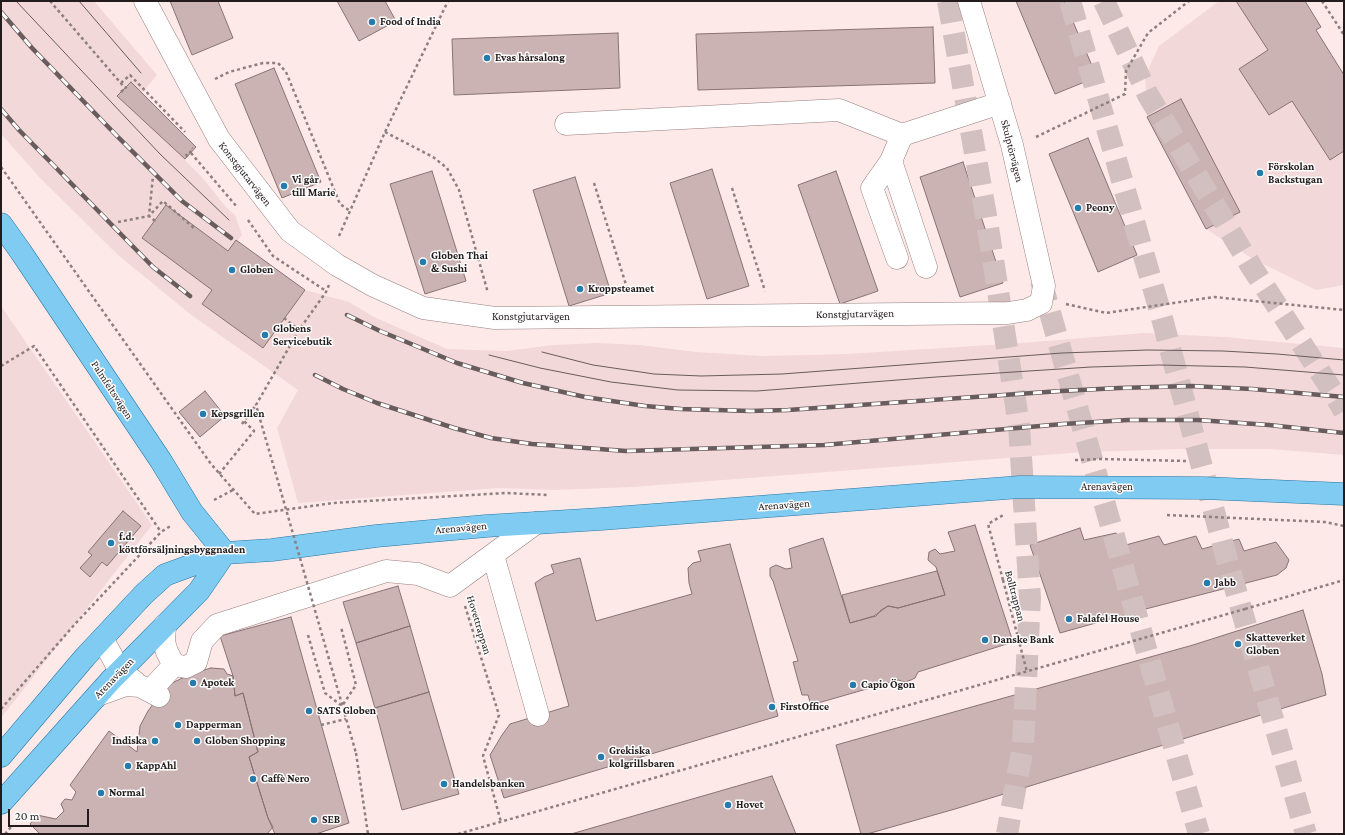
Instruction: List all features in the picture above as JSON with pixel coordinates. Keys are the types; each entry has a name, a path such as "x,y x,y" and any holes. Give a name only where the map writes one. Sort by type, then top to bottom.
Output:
{"main road":[{"name":"Palmfeltsvägen","path":"1,224 161,461 192,512 225,553"},
{"name":"Arenavägen","path":"1,756 85,657 103,640 144,594 165,575 225,553 272,550 376,536 486,526 601,519 1020,487 1203,488 1344,494"},
{"name":"Arenavägen","path":"1,803 110,680 120,672 199,592 225,553"}],"street":[{"name":"Konstgjutarvägen","path":"145,1 219,139 290,231 333,275 372,285 423,308 495,318 636,317 1008,313 1027,310 1041,303"},
{"name":"Skulptörvägen","path":"969,1 1012,145 1044,286 1041,303"},
{"path":"566,124 839,110 902,135 1000,103"},
{"path":"897,258 872,188 890,161 902,135"},
{"path":"890,161 926,267"},
{"path":"174,665 186,667 196,662 202,641 216,625 386,570 418,574 450,586 536,523"},
{"path":"493,555 538,715"},
{"path":"165,625 164,642 174,665"},
{"path":"103,640 120,672 150,691"},
{"path":"150,691 174,665"},
{"path":"98,694 126,685 150,691"}],"path":[{"path":"50,1 125,88"},
{"path":"219,474 254,431 243,423 256,405 299,330 326,292 333,275 336,244 385,132 448,1"},
{"path":"1036,137 1125,94 1126,71 1148,33 1189,1"},
{"path":"1322,1 1344,35"},
{"path":"193,90 229,72 263,63 278,63 286,72 340,204 350,211"},
{"path":"121,83 130,75 190,137"},
{"path":"121,92 129,85"},
{"path":"385,132 433,157 447,168 459,190 488,295"},
{"path":"186,154 187,156 193,149 192,148"},
{"path":"193,156 197,152"},
{"path":"1,167 211,464 255,514 341,503 506,493 550,495"},
{"path":"149,216 153,176"},
{"path":"594,183 636,317"},
{"path":"732,188 765,293"},
{"path":"118,222 149,216 163,200 194,228"},
{"path":"149,216 155,221"},
{"path":"1041,303 1068,304 1106,313 1214,297 1344,310"},
{"path":"284,318 299,330"},
{"path":"1,366 34,346 161,532"},
{"path":"256,405 356,753 368,834"},
{"path":"211,458 211,464"},
{"path":"1072,460 1102,459 1192,461"},
{"path":"1325,522 1344,526"},
{"name":"Bolltrappan","path":"988,524 1027,672"},
{"path":"458,834 1344,580"},
{"name":"Hovettrappan","path":"457,581 499,715 483,756 501,822"},
{"path":"341,627 356,685 342,706"},
{"path":"308,635 324,694 342,706"},
{"path":"322,725 346,719"}],"shaded area":[{"path":"1,1 94,1 157,75 142,93 196,147 185,160 201,176 226,207 235,215 242,235 232,247 305,290 349,302 374,317 447,349 506,351 553,345 598,343 640,345 696,352 763,356 847,354 1021,343 1144,333 1225,337 1344,348 1344,455 1270,449 1183,449 1085,452 633,487 556,490 499,488 298,503 277,428 298,390 190,314 118,255 41,179 1,134"},
{"name":"Förskolan Backstugan","path":"1219,1 1305,1 1321,27 1316,30 1344,75 1344,285 1316,290 1253,259 1206,229 1147,117 1145,76 1159,46"},
{"path":"1,306 152,525 1,718"}],"building":[{"path":"170,1 218,1 233,38 192,55"},
{"path":"337,1 385,1 396,21 359,41"},
{"path":"1016,1 1064,1 1097,77 1055,94"},
{"path":"1236,1 1305,1 1321,27 1316,30 1344,75 1344,151 1330,160 1292,101 1269,115 1239,69 1268,50"},
{"path":"933,27 935,83 698,90 696,34"},
{"path":"618,33 620,88 454,95 452,39"},
{"path":"274,68 321,182 282,198 235,84"},
{"path":"131,82 196,147 185,159 117,96"},
{"path":"1181,99 1240,212 1206,229 1147,117"},
{"path":"1088,138 1137,255 1098,272 1049,154"},
{"path":"963,162 1003,283 960,297 920,177"},
{"path":"712,169 749,286 707,299 670,183"},
{"path":"432,171 466,281 425,294 390,184"},
{"path":"836,171 878,291 840,304 798,185"},
{"path":"575,177 611,293 569,306 533,190"},
{"name":"Globen","path":"166,205 228,251 236,240 305,290 263,348 202,304 212,290 142,238"},
{"path":"205,391 225,416 200,437 179,412"},
{"name":"f.d. köttförsäljningsbyggnaden","path":"123,511 141,526 107,566 102,562 90,577 80,568 92,555 88,552"},
{"path":"975,525 1013,642 918,672 915,678 905,682 898,680 811,705 808,695 802,695 793,662 798,661 773,581 770,576 770,568 776,565 786,569 792,568 789,549 823,538 850,623 876,616 881,610 888,606 898,608 945,595 936,567 928,560 929,552 935,549 940,554 955,551 948,532"},
{"path":"1080,528 1084,540 1116,533 1122,546 1159,536 1164,545 1196,536 1202,549 1239,539 1244,551 1276,542 1289,560 1286,568 1277,575 1134,612 1127,618 1110,619 1060,633 1030,545"},
{"path":"730,544 778,716 504,798 490,755 502,735 510,724 569,706 535,583 554,573 551,565 580,558 596,621 692,594 689,583 688,568 693,563 701,561 698,551"},
{"path":"937,571 945,595 898,608 888,606 874,616 850,623 842,595"},
{"path":"398,586 410,626 356,643 343,602"},
{"path":"1303,610 1322,674 1326,695 955,809 867,834 861,834 836,745 1193,645"},
{"name":"Globen Shopping","path":"291,617 349,823 316,834 275,834 268,818 249,757 258,752 243,693 235,696 233,676 220,636"},
{"path":"410,626 429,692 375,708 356,643"},
{"name":"Globen Shopping","path":"211,668 224,669 227,674 233,676 235,696 243,693 258,752 249,757 268,818 273,827 267,834 40,834 30,824 37,815 56,819 64,811 61,804 65,799 72,800 76,792 70,785 109,731 137,752 140,726 148,711 159,696 172,683 191,674"},
{"path":"429,692 459,794 402,810 375,708"},
{"name":"Hovet","path":"772,776 796,834 571,834"}],"tunnel":[{"path":"948,1 987,221 1019,425 1030,598 1023,746 1007,834"},
{"path":"1070,1 1160,311 1226,556 1306,834"},
{"path":"1104,1 1148,95 1251,266 1344,411"},
{"path":"1041,281 1199,834"}],"tram line":[{"path":"16,1 160,154 229,220"},
{"path":"79,1 141,73"},
{"path":"542,352 593,365 654,374 701,376 782,374 1062,353 1147,350 1223,351 1344,360"},
{"path":"489,355 540,368 611,382 678,390 757,391 936,377 1091,367 1159,365 1245,367 1344,375"}],"railway":[{"path":"1,12 32,48 182,201 231,238"},
{"path":"1,109 19,130 153,267 190,296"},
{"path":"347,315 380,331 457,363 523,383 585,397 645,406 681,409 750,411 788,410 1061,391 1191,386 1252,389 1344,397"},
{"path":"315,375 343,389 377,403 454,428 491,438 532,444 626,451 824,445 1063,424 1128,420 1198,420 1269,425 1344,433"}],"place":[{"name":"Food of India","path":"372,22"},
{"name":"Evas hårsalong","path":"487,58"},
{"name":"Förskolan Backstugan","path":"1260,173"},
{"name":"Vi går till Marie","path":"284,186"},
{"name":"Peony","path":"1078,208"},
{"name":"Globen Thai & Sushi","path":"423,262"},
{"name":"Globen","path":"232,270"},
{"name":"Kroppsteamet","path":"580,289"},
{"name":"Globens Servicebutik","path":"265,335"},
{"name":"Kepsgrillen","path":"203,414"},
{"name":"f.d. köttförsäljningsbyggnaden","path":"111,543"},
{"name":"Jabb","path":"1207,583"},
{"name":"Falafel House","path":"1069,619"},
{"name":"Danske Bank","path":"985,640"},
{"name":"Skatteverket Globen","path":"1238,644"},
{"name":"Apotek","path":"193,683"},
{"name":"Capio Ögon","path":"853,685"},
{"name":"FirstOffice","path":"772,707"},
{"name":"SATS Globen","path":"309,711"},
{"name":"Dapperman","path":"178,725"},
{"name":"Indiska","path":"155,741"},
{"name":"Globen Shopping","path":"197,741"},
{"name":"Grekiska kolgrillsbaren","path":"601,757"},
{"name":"KappAhl","path":"128,766"},
{"name":"Caffè Nero","path":"253,779"},
{"name":"Handelsbanken","path":"444,784"},
{"name":"Normal","path":"101,793"},
{"name":"Hovet","path":"728,805"},
{"name":"SEB","path":"314,820"}]}
